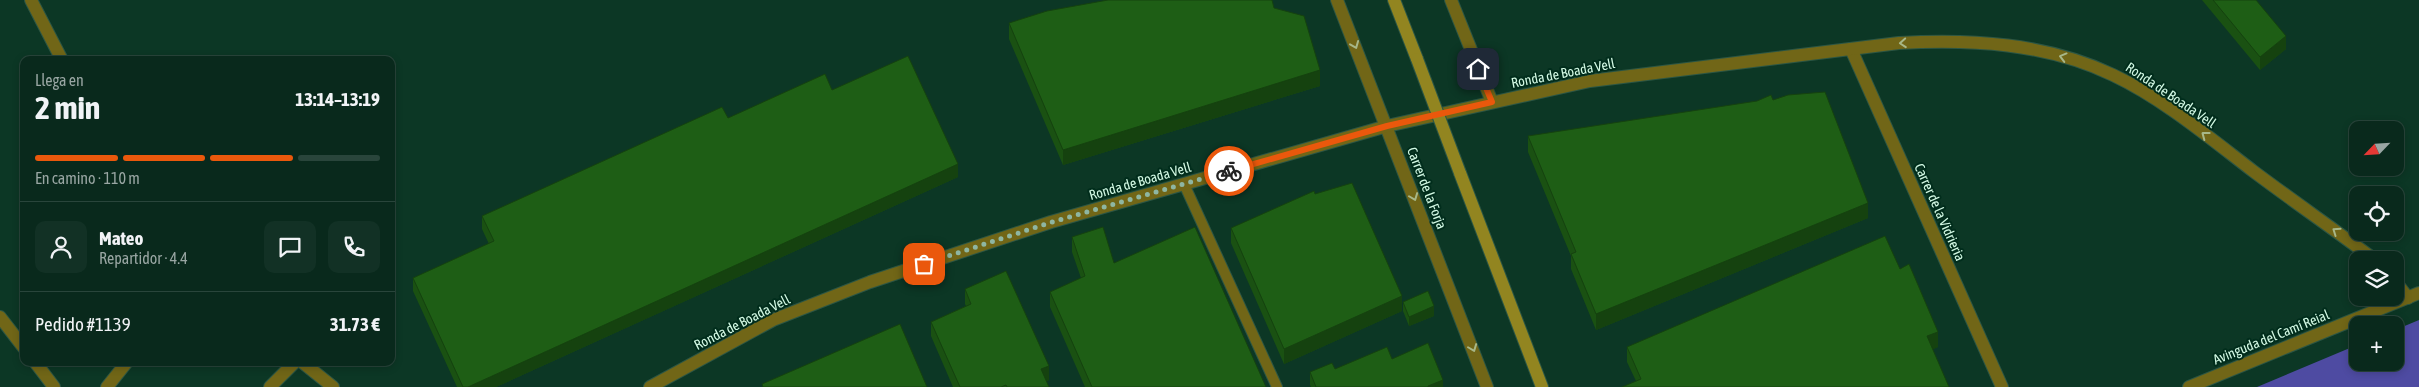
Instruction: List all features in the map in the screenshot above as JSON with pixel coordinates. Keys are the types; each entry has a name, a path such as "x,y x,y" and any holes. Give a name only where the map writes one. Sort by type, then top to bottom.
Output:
{"main road":[{"path":"1394,0 1542,387"}],"street":[{"path":"31,0 60,56"},
{"name":"Carrer de la Forja","path":"1337,0 1487,387"},
{"path":"1451,0 1492,102"},
{"name":"Ronda de Boada Vell","path":"650,387 773,320 870,282 1052,222 1387,126 1590,81 1851,49 1947,40 1989,42 2030,49 2070,59 2113,75 2198,130 2363,251"},
{"name":"Carrer de la Vidrieria","path":"1851,49 2002,387"},
{"name":"Avinguda del Camí Reial","path":"2189,387 2413,295"},
{"path":"0,317 20,343"},
{"path":"38,366 54,387"},
{"path":"107,387 124,366"},
{"path":"270,387 291,366"},
{"path":"307,366 333,387"}],"lane":[{"path":"1184,184 1277,387"}],"shaded area":[{"path":"2419,320 2419,387 2257,387 2349,348 2349,371 2404,371 2404,326"}],"building":[{"path":"1108,0 1272,0 1274,8 1304,16 1320,70 1063,150 1009,23 1047,11"},
{"path":"2213,0 2256,0 2286,36 2260,57"},
{"path":"908,56 958,164 468,387 463,387 413,278 494,241 482,216 722,107 728,118 825,74 832,90"},
{"path":"1825,92 1868,203 1596,314 1571,254 1576,252 1528,136 1757,101 1771,95 1773,100 1788,95"},
{"path":"1352,183 1402,296 1284,349 1231,228 1314,191 1315,194"},
{"path":"1103,227 1114,263 1195,227 1266,387 1092,387 1050,292 1085,276 1072,237"},
{"path":"1885,236 1900,269 1909,264 1938,332 1927,336 1949,387 1622,387 1641,379 1627,347"},
{"path":"1006,271 1049,366 1041,369 1049,387 1007,387 1006,385 1001,387 960,387 931,322 971,304 965,289"},
{"path":"1428,291 1434,306 1409,317 1403,302"},
{"path":"900,324 927,387 763,387 762,384"},
{"path":"1428,343 1443,380 1428,387 1316,387 1310,372 1332,363 1335,369 1387,347 1392,359"}],"way so far":[{"path":"924,264 1052,222 1229,171"}],"route":[{"path":"1229,171 1387,126 1492,102 1478,69"}]}
